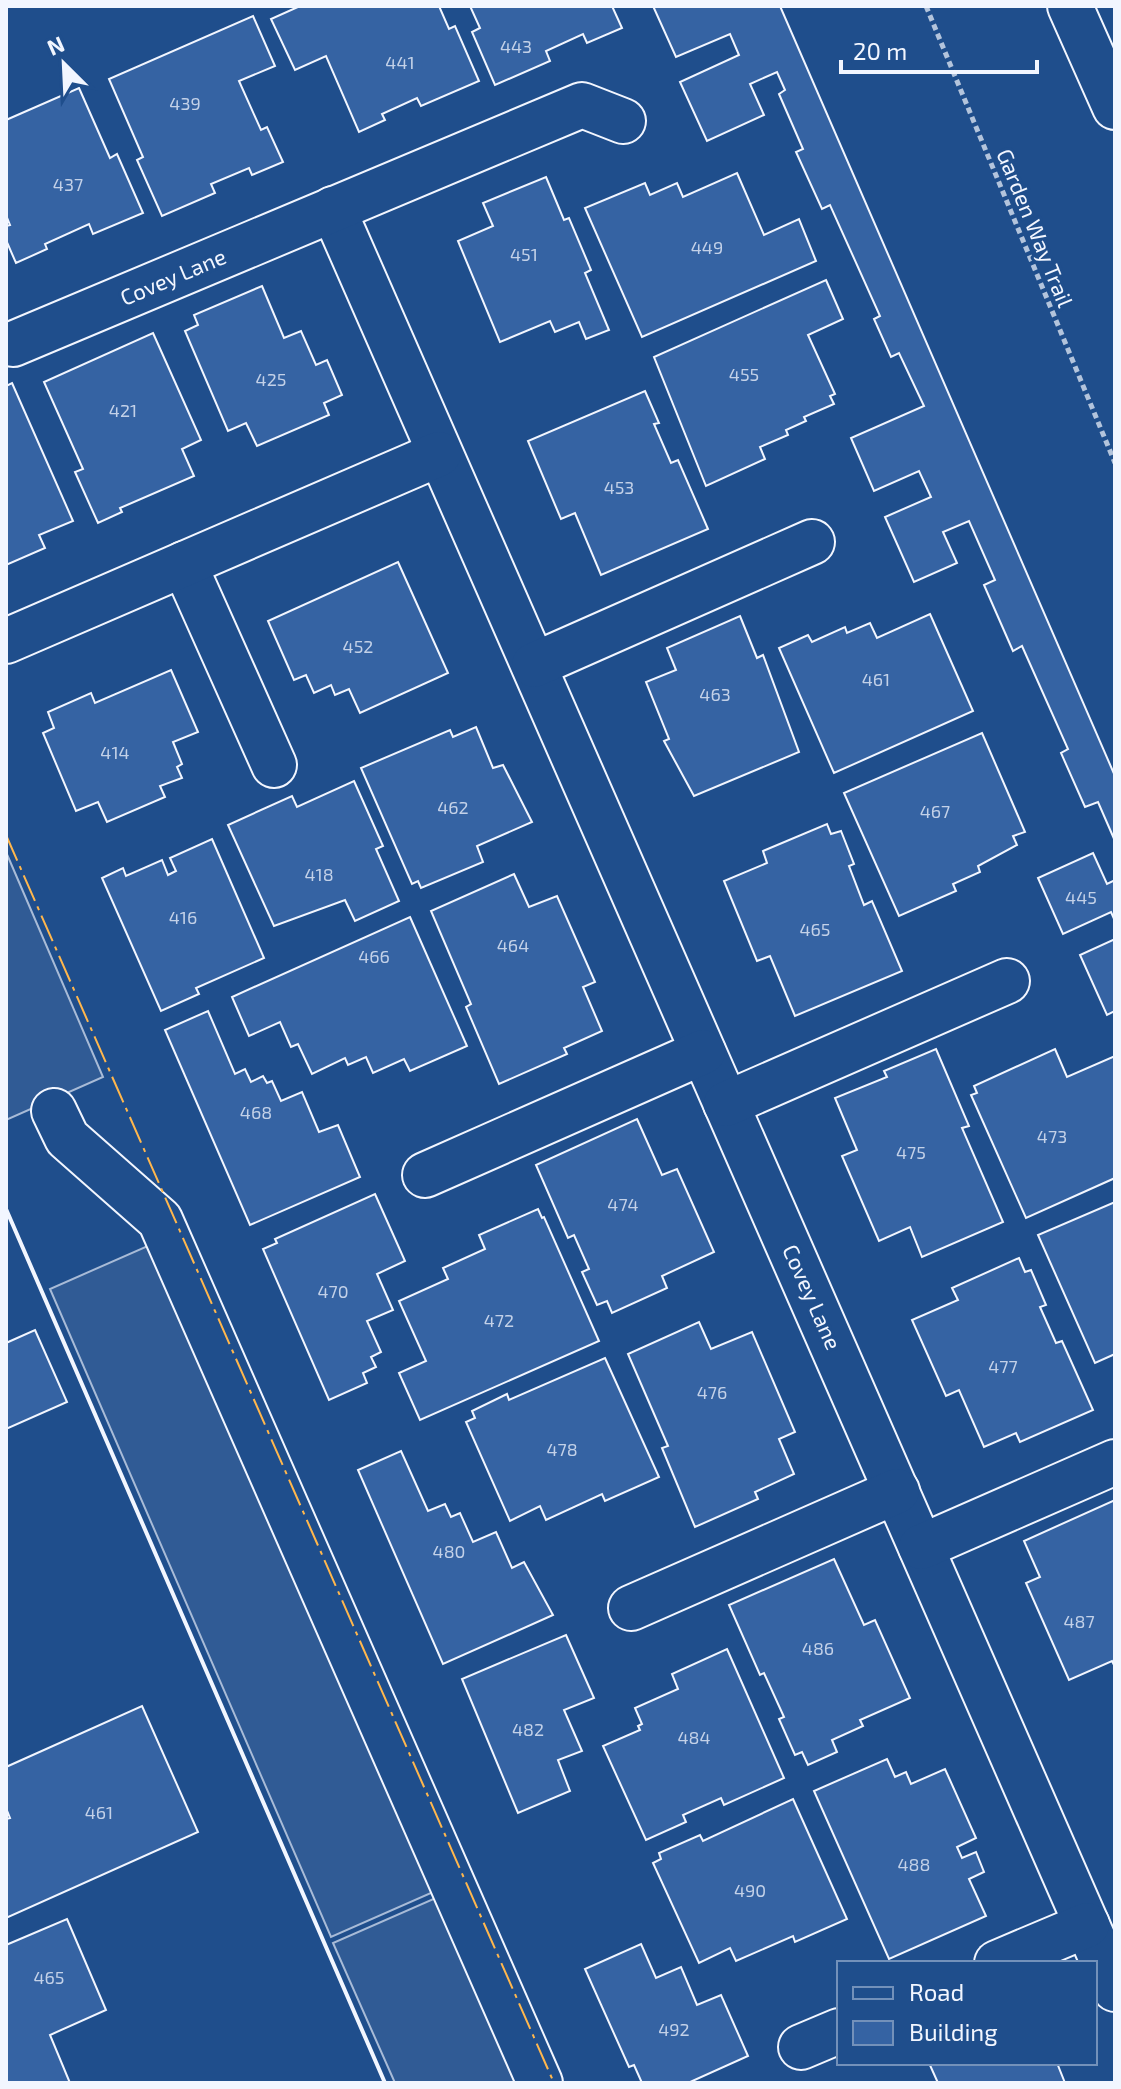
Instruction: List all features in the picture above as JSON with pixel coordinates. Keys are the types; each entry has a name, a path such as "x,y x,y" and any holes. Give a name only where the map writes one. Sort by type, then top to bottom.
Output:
{"main road":[{"path":"1070,6 1115,107"},
{"name":"Covey Lane","path":"13,344 582,105 623,121"},
{"name":"Covey Lane","path":"333,209 1114,1985"},
{"path":"6,641 439,454"},
{"path":"534,665 812,542"},
{"path":"184,564 274,765"},
{"path":"726,1104 1007,981"},
{"path":"425,1175 703,1052"},
{"path":"54,1111 67,1138 160,1220 540,2083"},
{"path":"921,1547 1115,1462"},
{"path":"631,1608 897,1491"},
{"path":"1002,1961 1087,1925"}],"path":[{"name":"Garden Way Trail","path":"926,6 1115,463"}],"shaded area":[{"path":"6,852 103,1077 6,1120"},
{"path":"175,1234 456,1882 331,1937 50,1289"},
{"path":"463,1886 549,2083 395,2083 333,1943"}],"building":[{"path":"300,6 439,6 449,29 455,26 479,81 421,106 417,98 382,114 385,120 359,132 326,56 295,70 271,19"},
{"path":"470,6 612,6 622,28 587,43 583,34 546,51 550,61 495,85 472,32 480,28"},
{"path":"653,6 780,6 1115,776 1115,841 1098,802 1085,807 1061,753 1068,749 1022,646 1013,651 984,585 995,580 969,521 943,532 957,563 914,582 885,517 931,497 919,471 874,491 851,438 924,406 899,353 891,357 874,319 880,316 830,205 822,209 796,152 803,149 779,94 785,90 777,72 750,84 764,115 707,141 680,82 739,55 730,34 676,57"},
{"path":"253,16 275,66 239,81 261,130 267,127 283,162 252,175 249,168 211,184 215,193 162,216 137,160 143,157 109,79"},
{"path":"79,88 110,158 117,154 143,213 93,234 89,224 45,244 47,249 16,263 6,240 6,226 10,225 6,215 6,120"},
{"path":"737,173 764,235 799,219 816,261 642,337 585,208 645,183 650,195 677,183 683,197"},
{"path":"546,177 564,220 569,218 591,270 585,273 609,330 586,339 579,322 555,332 550,321 500,342 458,241 493,226 483,203"},
{"path":"826,280 843,319 808,335 835,394 830,396 834,404 804,417 806,421 786,430 788,435 760,447 765,459 706,486 654,357"},
{"path":"262,286 284,338 301,331 316,365 327,360 342,395 324,403 329,415 257,446 246,423 228,431 185,331 198,325 194,315"},
{"path":"153,333 201,440 182,449 194,476 120,508 122,512 98,523 75,472 83,469 44,382"},
{"path":"12,383 73,521 39,535 45,548 6,565 6,386"},
{"path":"645,391 659,423 654,424 671,463 678,460 708,529 601,575 575,513 561,519 528,441"},
{"path":"398,562 448,673 360,713 349,689 335,695 331,685 314,693 306,675 294,680 268,621"},
{"path":"930,614 973,711 834,773 779,648 808,635 812,642 845,627 847,633 870,623 877,638"},
{"path":"740,616 757,658 763,655 799,752 694,796 664,741 669,739 646,682 676,670 667,648"},
{"path":"171,670 198,732 173,742 182,764 177,767 182,778 160,786 165,797 107,822 98,802 76,811 43,733 54,728 48,712 91,693 95,703"},
{"path":"476,727 493,768 503,765 532,822 477,846 483,862 421,888 418,881 412,884 361,768 450,730 453,737"},
{"path":"982,733 1025,832 1013,836 1017,845 978,866 980,872 953,884 956,891 899,916 844,793"},
{"path":"354,781 383,846 376,849 399,901 355,921 345,900 274,926 228,825 292,796 297,807"},
{"path":"827,824 831,834 841,831 854,864 849,866 864,905 872,901 902,971 795,1016 770,956 757,961 724,881 767,863 763,851"},
{"path":"212,839 264,958 196,988 199,994 161,1011 102,878 123,868 126,876 162,860 168,875 176,871 170,858"},
{"path":"1093,853 1107,884 1115,880 1115,921 1111,912 1063,934 1038,878"},
{"path":"514,874 529,907 557,896 595,982 583,987 602,1031 564,1048 567,1054 499,1084 466,1007 471,1004 431,911"},
{"path":"410,917 467,1046 410,1071 404,1059 373,1073 366,1057 348,1065 345,1058 312,1074 298,1044 291,1047 280,1022 249,1036 232,997"},
{"path":"1115,939 1115,1011 1107,1015 1080,955"},
{"path":"208,1011 235,1074 245,1069 251,1082 263,1076 267,1083 272,1081 281,1101 302,1092 319,1132 338,1125 360,1177 250,1225 165,1030"},
{"path":"936,1049 969,1126 962,1128 1003,1222 922,1257 910,1227 879,1241 842,1156 857,1150 835,1098 887,1077 884,1071"},
{"path":"1055,1049 1067,1077 1115,1056 1115,1178 1026,1218 971,1095 977,1093 974,1086"},
{"path":"637,1119 662,1175 677,1169 714,1252 662,1276 667,1288 612,1313 607,1301 597,1305 582,1272 589,1269 574,1235 568,1238 536,1165"},
{"path":"375,1194 405,1261 377,1274 393,1310 367,1321 381,1352 371,1357 376,1367 363,1373 367,1383 329,1400 263,1249 277,1243 275,1239"},
{"path":"1115,1202 1115,1354 1095,1363 1038,1235"},
{"path":"538,1209 599,1341 420,1420 399,1373 426,1361 399,1301 448,1279 443,1268 485,1249 479,1235"},
{"path":"1019,1258 1025,1272 1031,1270 1046,1305 1040,1307 1056,1343 1062,1341 1093,1410 1020,1442 1016,1433 984,1447 959,1390 946,1396 912,1320 958,1300 952,1288"},
{"path":"699,1322 711,1349 752,1332 795,1432 779,1439 794,1474 755,1492 758,1499 695,1527 662,1448 668,1446 628,1354"},
{"path":"35,1330 67,1402 6,1429 6,1343"},
{"path":"605,1358 659,1477 605,1501 602,1494 546,1520 540,1506 510,1521 466,1422 475,1418 472,1411 507,1394 509,1400"},
{"path":"401,1451 428,1511 445,1504 451,1517 460,1513 473,1542 496,1532 512,1568 524,1562 553,1615 443,1664 358,1470"},
{"path":"1115,1500 1115,1667 1112,1661 1069,1680 1026,1583 1040,1577 1024,1541"},
{"path":"834,1559 864,1625 875,1620 910,1698 860,1720 863,1726 832,1740 837,1752 808,1765 802,1752 795,1755 779,1719 784,1717 764,1673 760,1675 729,1605"},
{"path":"566,1635 594,1698 564,1710 582,1751 558,1760 570,1791 518,1813 462,1679"},
{"path":"727,1649 784,1778 724,1805 721,1798 683,1815 686,1822 646,1840 603,1746 640,1730 638,1726 642,1724 635,1708 678,1689 672,1674"},
{"path":"142,1706 198,1832 6,1918 6,1819 10,1818 6,1808 6,1767"},
{"path":"887,1759 895,1777 906,1772 911,1784 945,1769 976,1838 957,1847 962,1858 976,1852 984,1872 969,1879 986,1916 889,1959 814,1791"},
{"path":"793,1799 847,1919 795,1942 793,1936 736,1961 730,1948 699,1963 653,1863 661,1859 659,1853 700,1835 703,1841"},
{"path":"67,1919 106,2010 50,2035 70,2083 6,2083 6,1945"},
{"path":"641,1944 656,1978 681,1967 697,2005 721,1995 748,2056 688,2083 642,2083 634,2065 629,2067 585,1969"},
{"path":"930,2065 1058,2065 1065,2083 938,2083"}],"wall":[{"path":"6,1209 385,2083"}],"power":[{"path":"6,835 554,2083"}]}
